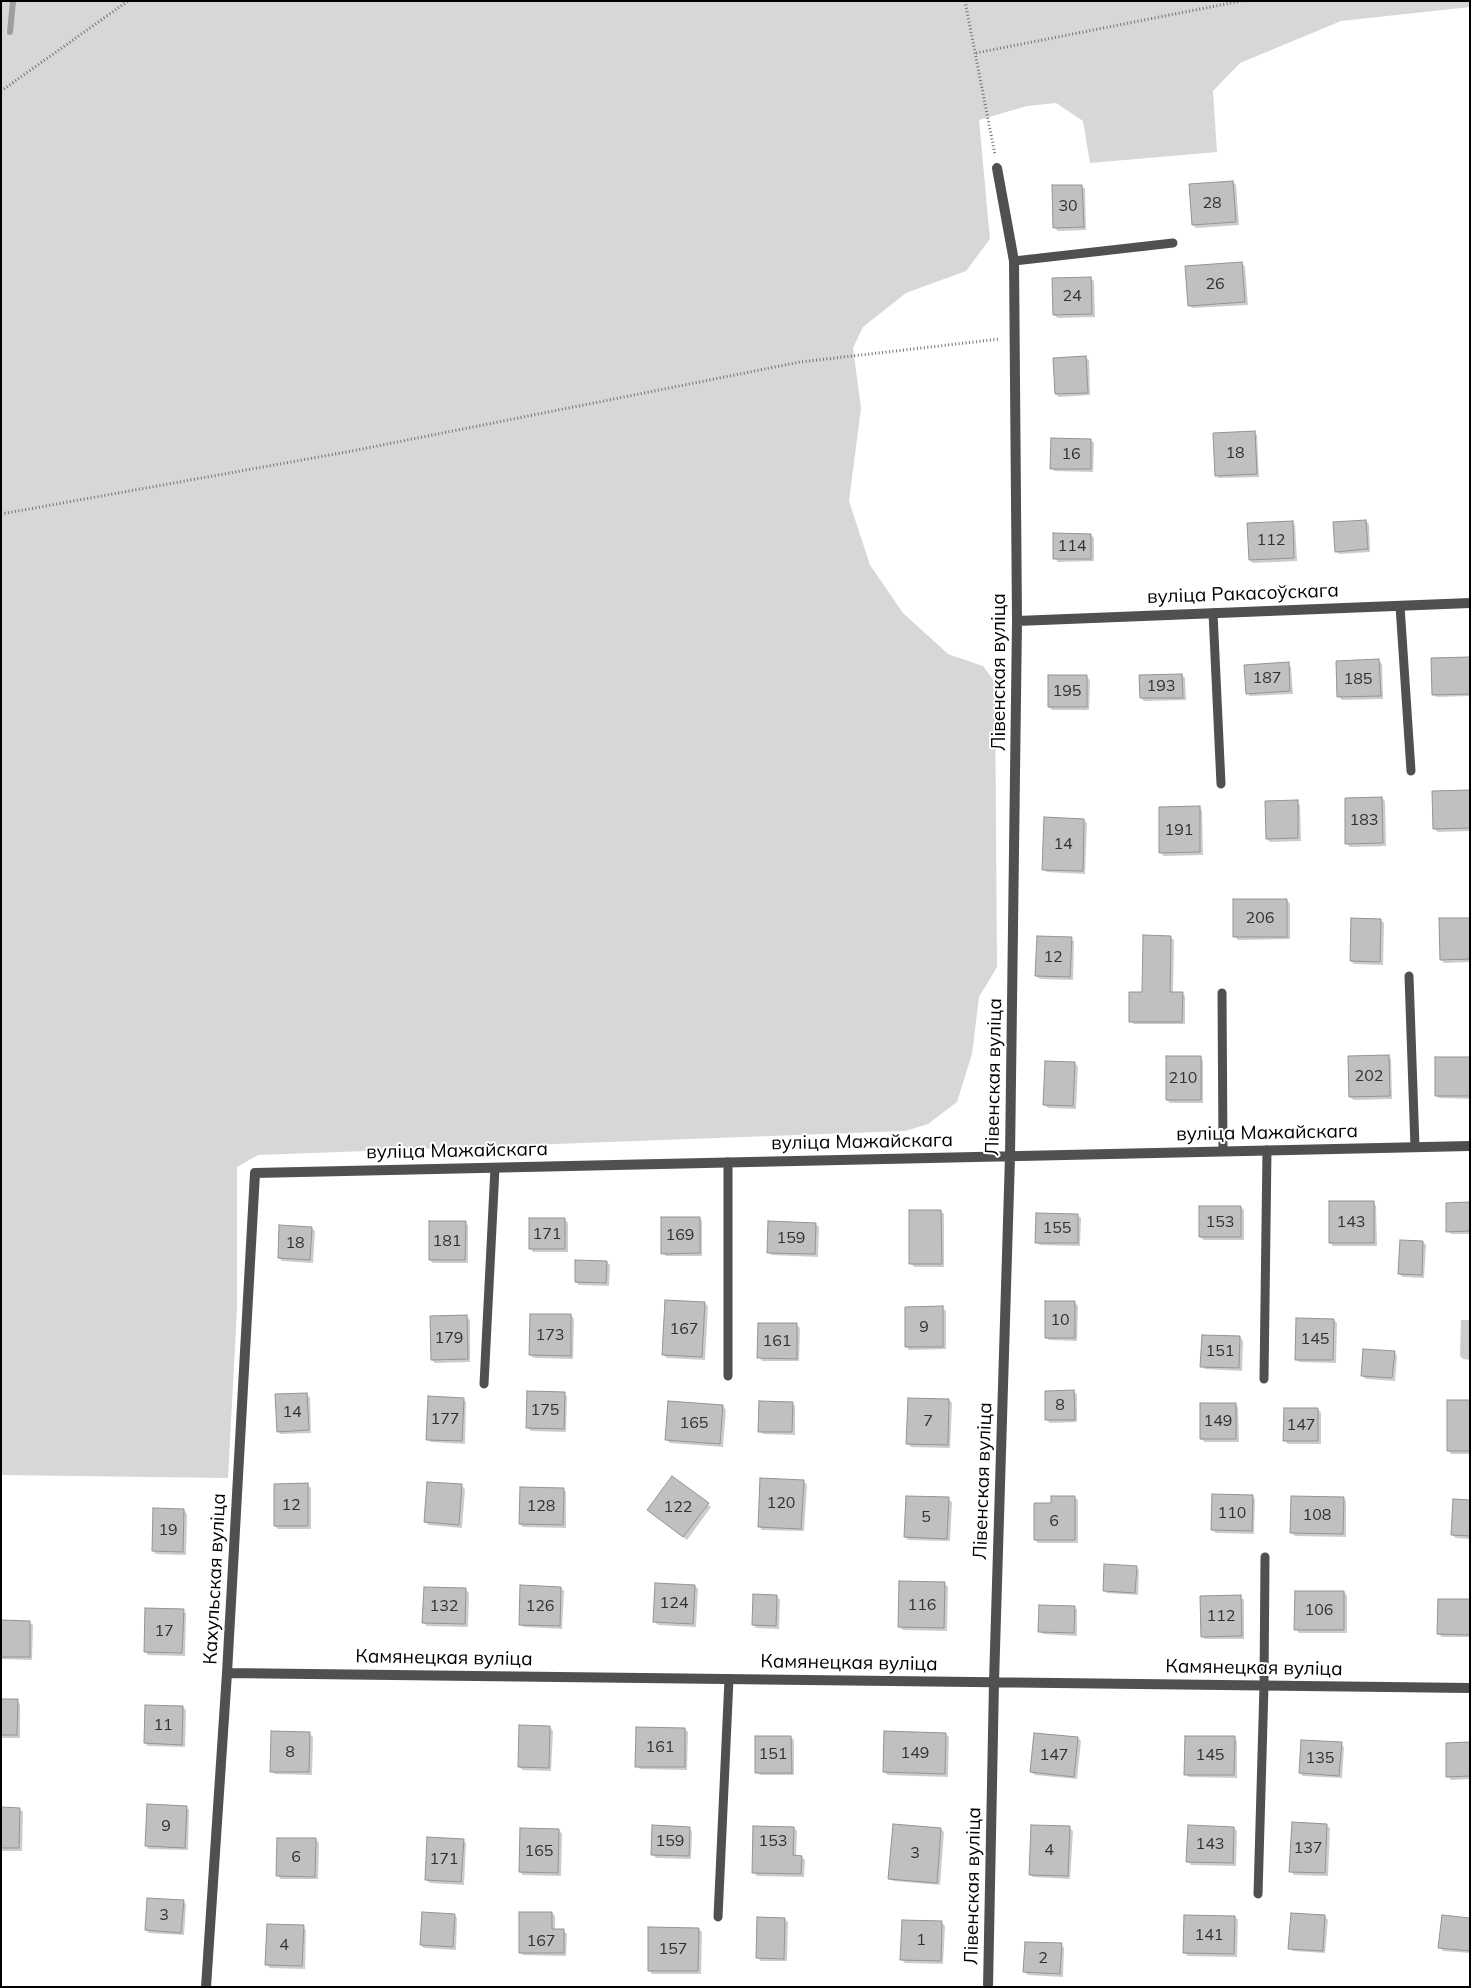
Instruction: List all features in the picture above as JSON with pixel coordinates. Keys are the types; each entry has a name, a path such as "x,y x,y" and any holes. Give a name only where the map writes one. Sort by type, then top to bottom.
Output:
{"street":[{"name":"Лівенская вуліца","path":"988,1987 994,1682 1010,1156 1018,621 1013,337 1014,261 997,168"},
{"name":"вуліца Ракасоўскага","path":"1018,621 1470,603"},
{"name":"вуліца Мажайскага","path":"255,1173 1470,1146"},
{"name":"Кахульская вуліца","path":"206,1987 227,1673 255,1173"},
{"name":"Камянецкая вуліца","path":"227,1673 1470,1688"}],"lane":[{"path":"1014,261 1173,243"},
{"path":"1400,606 1411,771"},
{"path":"1213,613 1221,784"},
{"path":"1409,976 1415,1147"},
{"path":"1222,994 1223,1151"},
{"path":"1264,1379 1267,1150"},
{"path":"728,1162 728,1376"},
{"path":"484,1384 495,1168"},
{"path":"1258,1894 1264,1686 1265,1557"},
{"path":"718,1917 729,1679"}],"path":[{"path":"1,90 128,1"},
{"path":"965,1 997,168"},
{"path":"976,53 1240,1"},
{"path":"1,514 352,451 800,362 1013,337"}],"shaded area":[{"path":"1,1 1470,1 1470,7 1341,21 1240,63 1213,91 1217,152 1090,163 1083,121 1056,103 1027,106 979,120 990,239 966,271 906,293 863,327 853,348 861,408 849,501 870,565 903,613 948,654 983,666 995,682 997,967 979,997 972,1054 957,1102 928,1124 905,1131 258,1155 237,1167 237,1309 228,1478 1,1475"}],"building":[{"path":"1233,181 1236,222 1192,225 1189,184"},
{"path":"1052,185 1082,185 1084,227 1053,228"},
{"path":"1242,262 1245,302 1188,306 1185,266"},
{"path":"1091,277 1092,314 1053,315 1052,278"},
{"path":"1086,356 1088,393 1055,394 1053,358"},
{"path":"1255,431 1257,474 1215,476 1213,433"},
{"path":"1051,438 1091,439 1091,469 1050,469"},
{"path":"1366,520 1368,549 1335,552 1333,522"},
{"path":"1293,521 1294,558 1249,560 1247,523"},
{"path":"1053,533 1091,534 1091,559 1053,559"},
{"path":"1470,657 1470,694 1432,695 1431,658"},
{"path":"1379,659 1381,696 1337,697 1336,661"},
{"path":"1289,662 1290,691 1246,694 1244,665"},
{"path":"1182,674 1183,698 1140,698 1139,675"},
{"path":"1048,675 1087,675 1087,707 1048,707"},
{"path":"1470,790 1470,828 1433,829 1432,791"},
{"path":"1382,797 1383,843 1345,844 1345,798"},
{"path":"1298,800 1298,838 1266,839 1265,801"},
{"path":"1200,806 1200,852 1159,853 1159,807"},
{"path":"1044,817 1084,819 1083,871 1042,870"},
{"path":"1233,899 1287,899 1287,937 1233,937"},
{"path":"1351,918 1381,919 1380,962 1350,961"},
{"path":"1439,918 1470,918 1470,959 1440,960"},
{"path":"1143,935 1171,936 1170,992 1183,992 1182,1022 1129,1022 1129,992 1142,992"},
{"path":"1037,936 1072,937 1070,977 1035,976"},
{"path":"1389,1055 1390,1096 1349,1097 1348,1056"},
{"path":"1166,1056 1201,1056 1201,1100 1166,1100"},
{"path":"1435,1057 1470,1057 1470,1096 1435,1096"},
{"path":"1045,1061 1075,1062 1073,1106 1043,1105"},
{"path":"1329,1201 1374,1201 1374,1243 1329,1243"},
{"path":"1470,1202 1470,1231 1446,1232 1446,1203"},
{"path":"1199,1206 1241,1206 1241,1237 1199,1237"},
{"path":"909,1210 941,1210 942,1264 909,1264"},
{"path":"1036,1213 1078,1214 1078,1243 1035,1243"},
{"path":"661,1217 700,1217 700,1253 661,1254"},
{"path":"529,1218 565,1218 565,1249 529,1249"},
{"path":"429,1221 466,1221 465,1260 429,1260"},
{"path":"768,1221 816,1223 815,1254 767,1253"},
{"path":"279,1225 312,1227 310,1260 278,1258"},
{"path":"1400,1240 1423,1241 1422,1275 1398,1274"},
{"path":"575,1260 607,1261 606,1283 575,1282"},
{"path":"665,1300 705,1302 702,1357 662,1355"},
{"path":"1045,1301 1075,1301 1075,1338 1045,1338"},
{"path":"943,1306 943,1347 905,1347 905,1307"},
{"path":"530,1314 571,1314 571,1356 529,1355"},
{"path":"467,1315 468,1359 431,1360 430,1316"},
{"path":"1296,1318 1334,1319 1333,1360 1295,1360"},
{"path":"758,1323 797,1323 797,1359 757,1358"},
{"path":"1202,1335 1240,1336 1239,1368 1200,1367"},
{"path":"1363,1349 1395,1351 1392,1378 1361,1376"},
{"path":"1074,1390 1075,1420 1045,1420 1045,1391"},
{"path":"527,1391 565,1392 564,1429 526,1428"},
{"path":"307,1393 309,1430 277,1432 275,1394"},
{"path":"428,1396 464,1398 462,1441 426,1440"},
{"path":"908,1398 949,1399 948,1445 906,1444"},
{"path":"1447,1400 1470,1400 1470,1451 1447,1451"},
{"path":"668,1401 723,1405 720,1444 665,1440"},
{"path":"759,1401 793,1402 792,1432 758,1432"},
{"path":"1200,1403 1236,1403 1236,1439 1200,1439"},
{"path":"1284,1408 1318,1408 1318,1441 1283,1441"},
{"path":"672,1476 709,1503 683,1537 647,1510"},
{"path":"760,1478 804,1480 801,1529 758,1527"},
{"path":"427,1482 462,1484 459,1525 424,1522"},
{"path":"308,1483 308,1526 274,1526 274,1484"},
{"path":"520,1487 564,1488 563,1525 519,1524"},
{"path":"1212,1494 1253,1495 1252,1531 1211,1530"},
{"path":"906,1496 949,1497 947,1539 904,1537"},
{"path":"1051,1496 1075,1496 1075,1540 1034,1540 1034,1503 1051,1503"},
{"path":"1291,1496 1344,1497 1343,1534 1290,1533"},
{"path":"1453,1499 1470,1500 1470,1536 1451,1535"},
{"path":"153,1508 184,1509 183,1552 152,1551"},
{"path":"1104,1564 1137,1566 1135,1593 1103,1591"},
{"path":"899,1581 945,1582 944,1628 898,1627"},
{"path":"655,1583 695,1585 693,1624 653,1622"},
{"path":"520,1585 561,1587 560,1626 519,1625"},
{"path":"424,1587 466,1588 465,1624 422,1623"},
{"path":"1295,1591 1344,1591 1344,1630 1294,1630"},
{"path":"753,1594 777,1595 776,1626 752,1625"},
{"path":"1241,1595 1242,1636 1201,1637 1200,1596"},
{"path":"1438,1599 1470,1599 1470,1635 1437,1634"},
{"path":"1039,1605 1075,1606 1074,1633 1038,1632"},
{"path":"145,1608 184,1609 182,1653 144,1652"},
{"path":"1,1620 30,1621 30,1657 1,1657"},
{"path":"1,1699 18,1699 17,1735 1,1735"},
{"path":"145,1705 183,1706 182,1745 144,1743"},
{"path":"519,1725 550,1726 549,1768 518,1767"},
{"path":"636,1727 685,1728 685,1767 635,1767"},
{"path":"271,1731 310,1732 309,1772 270,1772"},
{"path":"884,1731 946,1733 945,1774 883,1772"},
{"path":"1034,1733 1078,1737 1074,1777 1030,1772"},
{"path":"755,1736 791,1736 792,1773 755,1773"},
{"path":"1185,1736 1235,1736 1234,1775 1184,1775"},
{"path":"1301,1740 1342,1742 1339,1776 1299,1773"},
{"path":"1470,1742 1470,1776 1446,1777 1446,1743"},
{"path":"147,1804 187,1806 185,1848 145,1846"},
{"path":"1,1807 20,1808 19,1848 1,1848"},
{"path":"1292,1822 1327,1824 1325,1873 1289,1872"},
{"path":"893,1824 941,1828 937,1883 888,1879"},
{"path":"652,1825 690,1827 689,1856 651,1855"},
{"path":"1031,1825 1070,1826 1068,1876 1029,1875"},
{"path":"1188,1825 1234,1827 1233,1863 1186,1862"},
{"path":"753,1826 794,1827 793,1855 802,1856 801,1874 752,1873"},
{"path":"520,1828 559,1829 558,1873 519,1872"},
{"path":"427,1837 464,1839 461,1882 425,1880"},
{"path":"277,1838 316,1838 315,1877 276,1876"},
{"path":"147,1898 184,1900 181,1933 145,1930"},
{"path":"422,1912 455,1914 453,1947 420,1945"},
{"path":"519,1912 552,1912 552,1929 564,1929 564,1953 519,1953"},
{"path":"1291,1913 1325,1915 1323,1951 1288,1949"},
{"path":"1184,1915 1235,1916 1234,1954 1183,1953"},
{"path":"1442,1915 1470,1918 1470,1951 1438,1948"},
{"path":"757,1917 785,1918 784,1959 756,1958"},
{"path":"902,1920 942,1921 941,1961 900,1960"},
{"path":"267,1924 304,1925 302,1966 265,1965"},
{"path":"648,1927 699,1928 698,1971 648,1971"},
{"path":"1025,1942 1062,1943 1060,1974 1023,1972"}],"waterway":[{"path":"10,32 13,1"}]}
